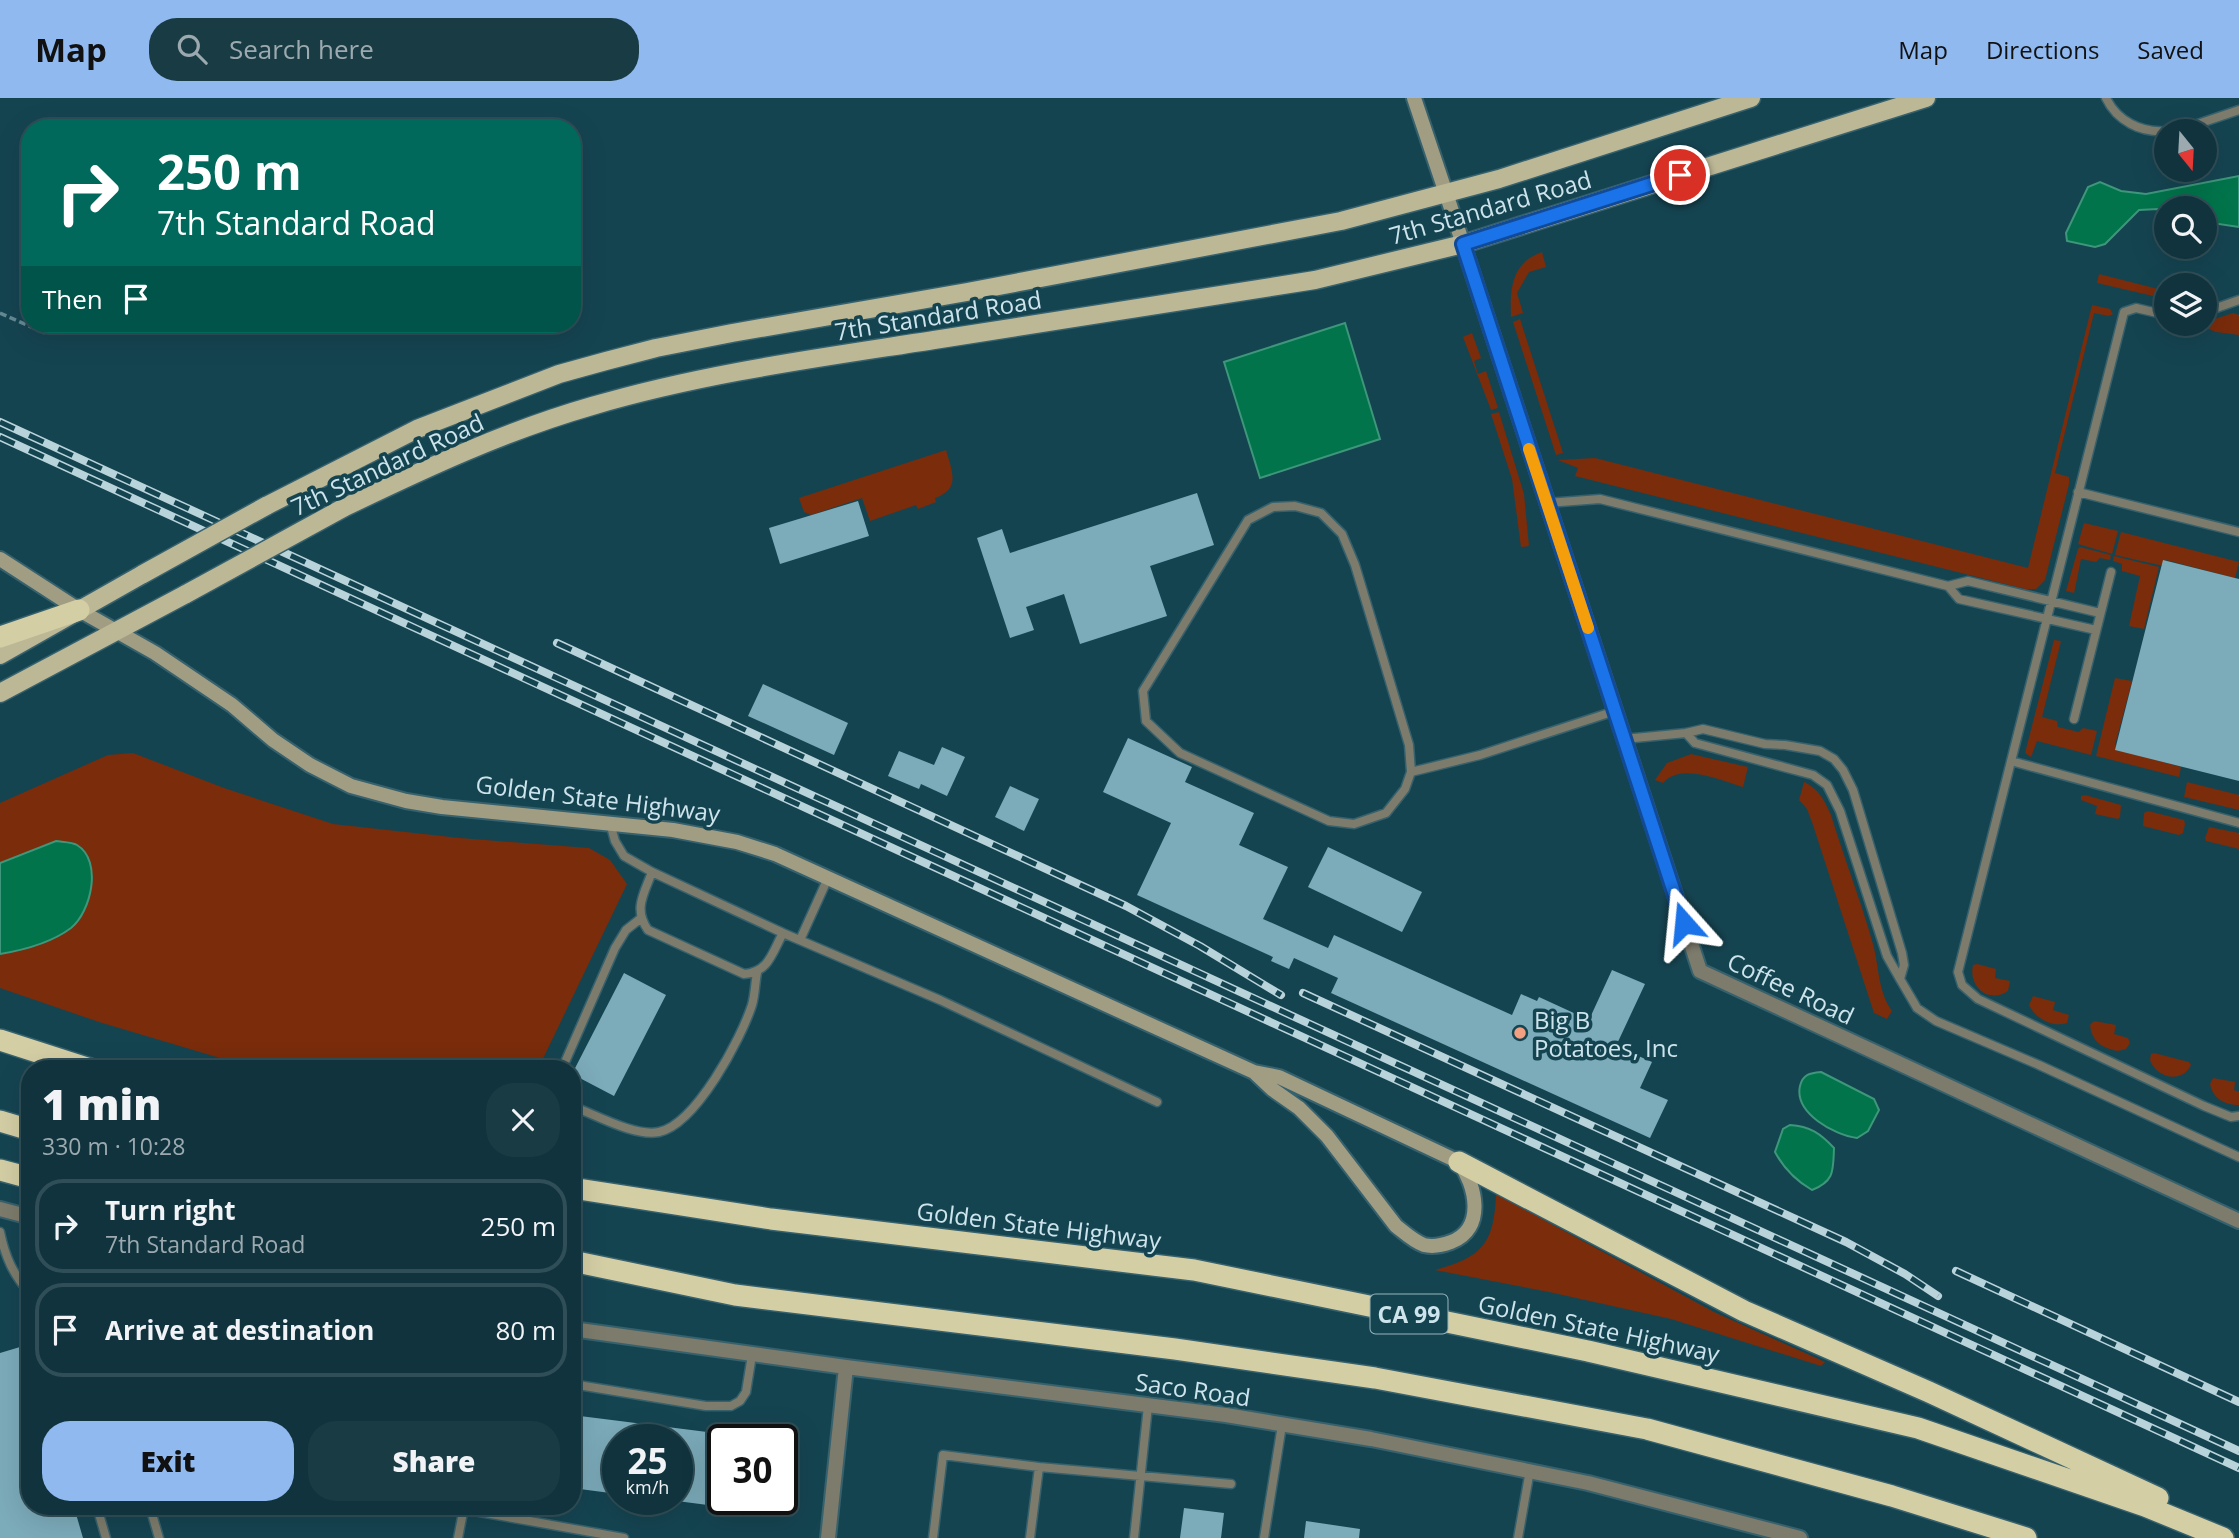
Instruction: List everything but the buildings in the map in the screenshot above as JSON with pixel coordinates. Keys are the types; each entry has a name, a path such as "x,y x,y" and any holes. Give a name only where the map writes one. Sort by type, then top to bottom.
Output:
{"highway":[{"path":"0,638 79,610"},
{"path":"0,1040 62,1060"},
{"path":"0,1121 21,1127"},
{"path":"1459,1161 1744,1311 1928,1392 2239,1537"},
{"path":"0,1170 21,1176"},
{"name":"Golden State Highway","path":"581,1189 771,1219 1194,1270 1587,1350 1918,1428 2145,1506 2223,1538"},
{"path":"581,1263 736,1295"},
{"path":"581,1274 1175,1349 1376,1378 1633,1426 1892,1496 2026,1538"}],"main road":[{"name":"Coffee Road","path":"1414,98 1463,244"},
{"name":"7th Standard Road","path":"0,654 300,487 417,429 559,374 656,348 1341,221 1446,195 1751,98"},
{"name":"7th Standard Road","path":"0,693 344,508 432,465 591,406 681,383 844,354 1315,280 1463,244 1926,98"},
{"name":"Golden State Highway","path":"0,559 232,705 273,740 310,765 351,786 406,801 442,807 705,834 737,842 775,854 1254,1072 1279,1077 1459,1161 1472,1184 1474,1194 1473,1219 1466,1232 1455,1241 1441,1245 1426,1246 1412,1239 1396,1226 1314,1123 1254,1072"}],"street":[{"name":"Coffee Road","path":"1463,244 1700,971 2239,1221"},
{"path":"0,1209 21,1215"},
{"name":"Saco Road","path":"581,1330 1371,1438 1530,1470 1768,1533 1800,1538"},
{"path":"828,1538 846,1367"}],"lane":[{"path":"2106,98 2116,114 2125,121 2154,130"},
{"path":"2212,119 2239,110"},
{"path":"2217,308 2239,300"},
{"path":"2154,312 2136,308 2124,312 1958,972 1962,985 1978,999 2204,1106 2231,1117 2239,1116"},
{"path":"2078,492 2239,532"},
{"path":"1547,503 1600,499 1948,586 1968,581 2101,613"},
{"path":"1295,506 1321,513 1342,534 1356,565 1409,745 1411,772 1405,789 1386,814 1354,824 1329,821 1180,753 1146,721 1143,691 1248,520 1273,507 1295,506"},
{"path":"2074,719 2110,572"},
{"path":"1948,586 1959,599 2096,630"},
{"path":"1411,772 1480,755 1615,711"},
{"path":"1624,738 1703,729 1765,744 1820,751 1834,759 1853,790 1902,953 1904,965 1900,979"},
{"path":"1686,733 1695,743 1813,775 1827,785 1840,811 1887,956 1917,1008 1936,1021 2239,1157"},
{"path":"2011,761 2239,823"},
{"path":"610,823 615,841 624,856 652,872 783,933 940,1000 1157,1102"},
{"path":"652,872 640,904 640,919 648,930 744,974 757,973 766,965 783,933"},
{"path":"800,940 828,878"},
{"path":"566,1060 615,948 626,930 640,919"},
{"path":"581,1110 641,1133 661,1132 680,1121 704,1097 737,1040 752,1004 757,973"},
{"path":"0,1232 4,1251 21,1284"},
{"path":"581,1385 706,1406 731,1406 740,1401 746,1392 752,1355"},
{"path":"1134,1538 1148,1406"},
{"path":"1264,1538 1282,1425"},
{"path":"933,1538 943,1455 1039,1467 1231,1484"},
{"path":"1030,1538 1039,1467"},
{"path":"1518,1538 1530,1470"},
{"path":"99,1515 106,1538"},
{"path":"152,1515 159,1538"},
{"path":"458,1538 462,1515"},
{"path":"501,1515 624,1538"}],"path":[{"path":"0,313 21,322"}],"shaded area":[{"path":"2239,176 2239,227 2217,224 2217,196 2154,196 2154,209 2139,210 2105,244 2095,247 2067,241 2066,233 2088,187 2100,182 2121,191 2146,194"},
{"path":"1542,252 1546,267 1529,272 1517,293 1523,313 1511,317 1514,278 1524,263"},
{"path":"2099,274 2154,288 2154,296 2097,283"},
{"path":"2092,305 2110,309 2113,314 2109,316 2094,313 2055,473 2069,477 2069,484 2045,580 2036,589 2025,589 1575,476 1578,468 1558,460 1595,458 2028,568"},
{"path":"2233,313 2239,315 2239,335 2217,332 2217,318"},
{"path":"1520,319 1563,453 1556,455 1513,322"},
{"path":"1345,323 1380,439 1260,478 1224,362"},
{"path":"1472,333 1481,358 1474,361 1478,374 1486,371 1498,408 1491,410 1463,337"},
{"path":"1499,412 1524,494 1529,546 1521,547 1512,479 1491,414"},
{"path":"946,450 953,478 949,490 935,498 936,502 918,509 916,505 870,521 862,498 811,515 804,512 799,498"},
{"path":"2084,523 2118,531 2112,554 2078,544"},
{"path":"2121,532 2239,562 2235,578 2166,560 2163,565 2159,565 2115,555"},
{"path":"2080,547 2111,555 2110,560 2100,558 2096,562 2081,559 2074,593 2066,591"},
{"path":"2114,556 2159,567 2144,629 2129,626 2140,576 2122,571 2122,564 2113,561"},
{"path":"2054,640 2061,641 2042,717 2057,721 2058,727 2079,732 2083,728 2097,731 2091,755 2037,741 2031,757 2025,753"},
{"path":"2115,678 2132,681 2115,745 2117,749 2181,767 2179,777 2096,756"},
{"path":"133,753 224,788 333,824 589,848 610,860 627,884 542,1060 227,1060 99,1022 0,988 0,803 108,755"},
{"path":"1691,754 1748,767 1743,787 1690,773 1671,777 1663,783 1655,780 1667,763"},
{"path":"1804,782 1817,792 1831,815 1868,928 1884,996 1892,1011 1887,1019 1874,1013 1813,825 1807,809 1799,800"},
{"path":"2187,782 2239,795 2239,810 2184,797"},
{"path":"2081,796 2121,805 2120,817 2118,819 2095,814 2097,806 2081,800"},
{"path":"2148,811 2184,820 2183,833 2179,835 2143,826 2144,813"},
{"path":"2209,827 2239,833 2239,849 2206,841"},
{"path":"56,841 77,845 90,862 91,887 84,911 71,928 55,938 0,954 0,863"},
{"path":"1973,965 1996,969 1995,978 2010,981 2008,991 1994,996 1982,991 1972,973"},
{"path":"2033,996 2055,1002 2053,1010 2069,1015 2067,1023 2050,1023 2040,1018 2029,1005"},
{"path":"2094,1021 2116,1025 2114,1034 2128,1038 2130,1043 2126,1049 2118,1051 2099,1043 2091,1031 2090,1025"},
{"path":"2151,1054 2189,1062 2191,1065 2182,1075 2163,1075 2150,1060"},
{"path":"1821,1072 1874,1099 1879,1110 1868,1131 1857,1138 1848,1136 1827,1127 1809,1114 1800,1096 1800,1086 1808,1075"},
{"path":"2213,1078 2235,1082 2234,1090 2239,1092 2239,1105 2229,1104 2217,1097 2210,1084"},
{"path":"1790,1125 1815,1132 1834,1148 1833,1169 1829,1179 1820,1187 1812,1190 1800,1182 1782,1164 1775,1152 1783,1129"},
{"path":"1496,1194 1714,1312 1825,1362 1821,1366 1671,1319 1435,1270 1464,1260 1483,1246 1492,1225"}],"railway":[{"path":"0,422 2239,1451"},
{"path":"0,437 2239,1468"},
{"path":"557,643 1126,906 1200,946 1281,995"},
{"path":"1303,993 1846,1242 1905,1274 1938,1296"},
{"path":"1956,1271 2239,1402"}],"slow traffic":[{"path":"1529,449 1588,628"}],"place":[{"name":"Big B Potatoes, Inc","path":"1520,1033"}],"route":[{"path":"1680,175 1463,244 1684,923"}]}
